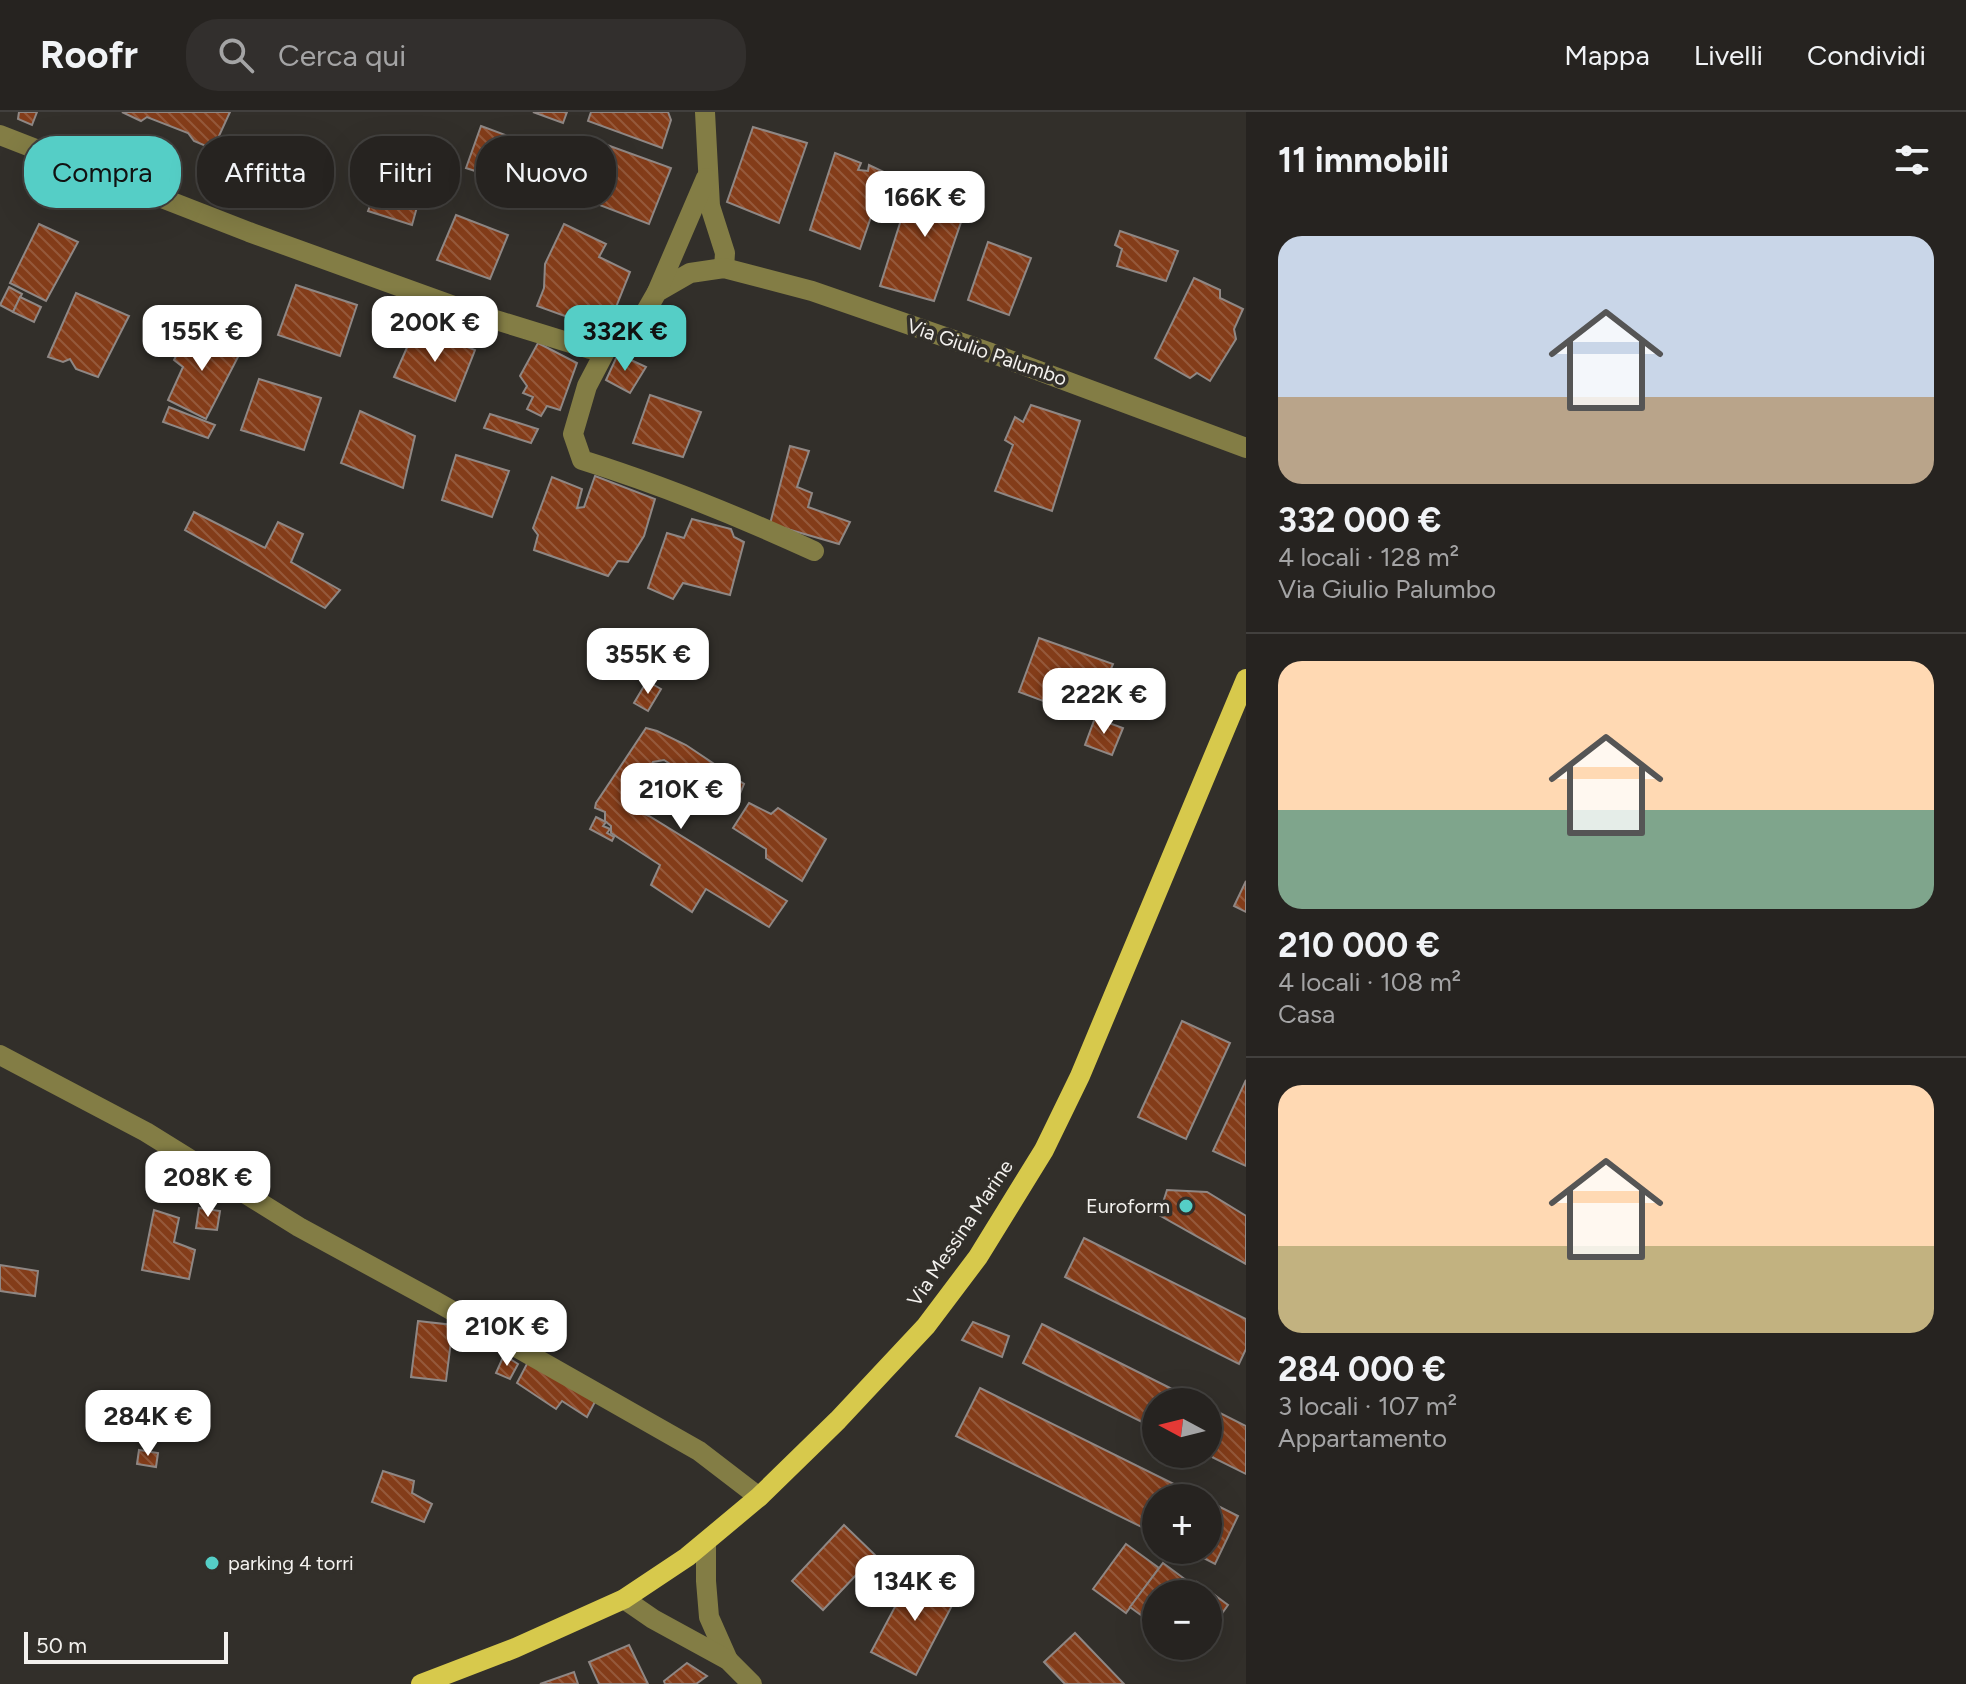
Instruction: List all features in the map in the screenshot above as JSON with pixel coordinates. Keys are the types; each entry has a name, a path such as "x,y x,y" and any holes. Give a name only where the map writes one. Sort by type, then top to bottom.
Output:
{"main road":[{"name":"Via Messina Marine","path":"421,1684 515,1648 624,1599 687,1557 759,1497 838,1420 926,1326 978,1257 1044,1150 1080,1076 1246,679"}],"street":[{"path":"657,292 690,273 724,268 725,253 710,206 705,112"},
{"path":"0,135 249,232 473,313 590,349 630,339 657,292 708,173"},
{"name":"Via Giulio Palumbo","path":"724,268 812,291 976,347 1246,448"},
{"path":"609,344 587,386 573,434 582,460 737,515 814,551"},
{"path":"0,1055 146,1132 299,1227 463,1316 699,1451 759,1497"},
{"path":"706,1542 709,1617 728,1660"},
{"path":"624,1599 653,1619 728,1660 752,1684"}],"building":[{"path":"19,112 37,112 32,125 18,119"},
{"path":"122,112 230,112 219,136 197,136 197,142 188,133 147,117 141,121"},
{"path":"533,112 567,112 563,123"},
{"path":"591,112 668,112 671,120 662,148 588,121"},
{"path":"481,126 508,136 477,136"},
{"path":"753,127 807,143 779,223 727,202"},
{"path":"476,140 476,171 466,168"},
{"path":"616,148 671,168 649,224 607,208 616,208"},
{"path":"835,153 861,163 858,170 868,171 869,165 886,173 860,249 810,230"},
{"path":"915,176 971,193 934,301 880,286"},
{"path":"369,208 417,208 412,225 368,211"},
{"path":"456,215 508,235 490,279 437,260"},
{"path":"39,224 78,242 46,301 10,283"},
{"path":"564,224 606,244 599,257 630,272 612,317 582,309 576,320 537,306 544,288 545,264"},
{"path":"1120,231 1178,251 1166,281 1117,266 1122,249 1115,245"},
{"path":"988,242 1031,258 1009,315 968,300"},
{"path":"1194,278 1220,290 1220,298 1243,309 1234,329 1236,339 1210,381 1197,373 1190,378 1155,358"},
{"path":"296,285 357,305 340,356 278,335"},
{"path":"9,287 22,294 13,312 0,305"},
{"path":"76,293 129,316 98,377 76,369 70,359 63,362 48,357"},
{"path":"20,297 41,307 34,322 13,312"},
{"path":"416,327 475,350 455,401 394,377"},
{"path":"190,329 240,353 206,419 168,400 183,367 174,360"},
{"path":"538,343 577,363 560,410 547,406 541,416 527,409 533,397 523,393 527,386 520,376"},
{"path":"618,354 646,367 630,393 606,380"},
{"path":"259,379 321,398 304,450 241,430"},
{"path":"650,395 701,412 683,457 633,443"},
{"path":"1031,405 1080,421 1052,511 995,491 1013,445 1005,440 1015,417 1023,422"},
{"path":"169,407 215,425 208,438 163,422"},
{"path":"360,411 415,436 403,488 341,463"},
{"path":"490,414 538,429 531,443 484,428"},
{"path":"790,446 809,451 797,487 812,493 808,507 850,522 839,544 770,524"},
{"path":"456,455 509,471 492,517 442,500"},
{"path":"595,476 655,499 644,536 628,562 618,561 608,576 534,550 538,535 533,528 552,477 582,489 577,508 584,507"},
{"path":"194,512 265,548 278,522 303,534 291,562 340,590 325,608 185,530"},
{"path":"692,519 731,529 734,537 744,542 730,595 683,583 673,599 648,588 667,533 684,538"},
{"path":"1039,638 1113,664 1107,678 1113,683 1104,705 1094,706 1089,718 1019,692"},
{"path":"647,681 661,689 648,711 634,703"},
{"path":"1095,718 1123,728 1112,755 1085,745"},
{"path":"646,728 686,745 744,784 735,806 664,760 653,762 630,808 649,816 787,901 769,927 706,889 692,912 651,885 660,865 611,833 611,826 605,821 605,812 595,808"},
{"path":"749,803 771,814 778,808 826,839 802,881 766,858 766,849 733,828"},
{"path":"596,817 606,822 603,826 610,829 607,833 614,837 612,841 590,829"},
{"path":"1246,881 1246,912 1234,906"},
{"path":"1182,1021 1230,1043 1186,1139 1138,1117"},
{"path":"1246,1080 1246,1166 1213,1151"},
{"path":"159,1155 188,1162 178,1200 148,1191"},
{"path":"1167,1190 1207,1192 1246,1216 1246,1264 1159,1215"},
{"path":"199,1208 220,1211 217,1230 196,1228"},
{"path":"154,1210 179,1218 174,1242 195,1250 189,1279 142,1270"},
{"path":"1084,1238 1246,1319 1246,1349 1239,1364 1065,1277"},
{"path":"0,1265 38,1271 35,1296 0,1291"},
{"path":"418,1321 453,1325 446,1381 411,1377"},
{"path":"973,1322 1009,1336 1002,1357 962,1340"},
{"path":"1042,1324 1170,1388 1142,1388 1142,1422 1023,1363"},
{"path":"504,1355 518,1364 510,1379 496,1373"},
{"path":"529,1360 597,1398 587,1417 562,1401 556,1409 517,1383"},
{"path":"980,1388 1174,1484 1142,1484 1142,1527 956,1436"},
{"path":"1222,1414 1246,1426 1246,1474 1222,1462"},
{"path":"139,1450 158,1453 156,1467 137,1464"},
{"path":"383,1471 414,1481 412,1493 432,1504 424,1522 372,1502"},
{"path":"1222,1508 1238,1516 1222,1549"},
{"path":"844,1525 875,1555 823,1610 792,1581"},
{"path":"1126,1544 1142,1556 1142,1564 1154,1564 1159,1568 1150,1580 1142,1580 1142,1591 1126,1613 1093,1589"},
{"path":"1164,1564 1186,1580 1150,1580"},
{"path":"914,1571 958,1594 916,1675 871,1652"},
{"path":"1142,1591 1142,1616 1130,1607"},
{"path":"1075,1633 1124,1684 1065,1684 1044,1662"},
{"path":"629,1645 648,1684 599,1684 589,1662"},
{"path":"687,1663 707,1676 696,1684 665,1684 664,1681"},
{"path":"574,1672 578,1684 540,1684"}],"place":[{"name":"Euroform","path":"1186,1206"},
{"name":"parking 4 torri","path":"212,1563"}]}
